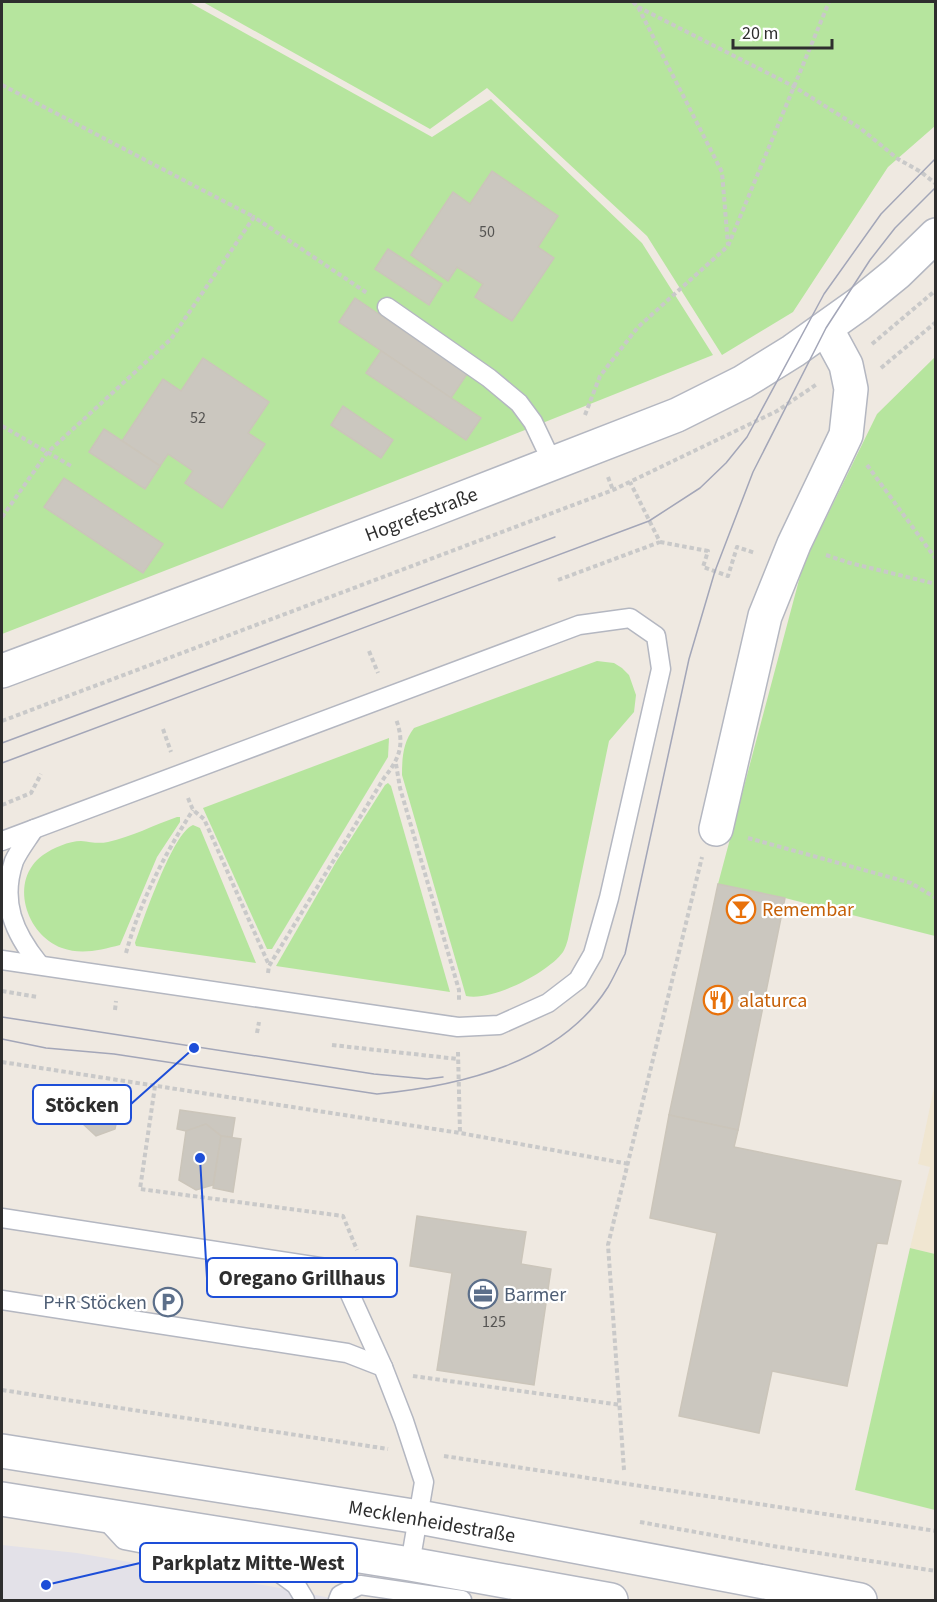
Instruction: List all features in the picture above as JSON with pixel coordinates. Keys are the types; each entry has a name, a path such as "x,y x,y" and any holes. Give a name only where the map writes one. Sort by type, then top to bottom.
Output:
{"street":[{"name":"Hogrefestraße","path":"2,670 553,464 677,415 743,382 793,351 859,304 897,273 936,235"},
{"path":"716,829 765,616 846,435 848,377 826,328"},
{"name":"Mecklenheidestraße","path":"2,1451 419,1517 860,1600"},
{"path":"2,1499 410,1564 540,1595 611,1600"}],"lane":[{"path":"387,307 489,378 519,403 533,422 553,464"},
{"path":"2,841 579,625 630,618 656,636 661,669 609,897 592,954 578,980 548,1003 499,1025 458,1027 2,960"},
{"path":"34,829 13,862 6,892 9,916 23,945 39,964"},
{"path":"2,1218 339,1270 382,1367 424,1482 410,1564"},
{"path":"2,1300 347,1353 382,1367"},
{"path":"100,1515 124,1540 274,1569 297,1585 305,1600"},
{"path":"338,1600 340,1595 360,1585 462,1600"}],"path":[{"path":"633,2 638,7 793,86 860,128 898,159 936,184"},
{"path":"597,447 584,418 600,376 638,327 728,246 829,2"},
{"path":"638,7 722,172 728,246"},
{"path":"2,85 254,218 387,307"},
{"path":"2,517 47,453 171,339 254,218"},
{"path":"848,377 936,290"},
{"path":"2,721 630,482 848,377 893,359 936,322"},
{"path":"2,426 71,466"},
{"path":"846,435 936,559"},
{"path":"630,482 660,542"},
{"path":"558,580 660,542 708,551 703,567 728,576 737,547 849,563 936,584"},
{"path":"387,696 402,735 396,763 400,789 459,990 460,1133"},
{"path":"263,998 269,966 384,778 396,763"},
{"path":"2,805 31,793 41,774"},
{"path":"179,775 193,810 204,819 269,966"},
{"path":"120,976 145,898 171,845 193,810"},
{"path":"624,1470 608,1245 703,854 716,829 911,883 936,898"},
{"path":"2,991 38,997"},
{"path":"332,1045 458,1059"},
{"path":"2,1062 460,1133 629,1164"},
{"path":"155,1086 140,1189 343,1216 361,1258"},
{"path":"413,1386 409,1375 621,1405"},
{"path":"2,1390 936,1531"},
{"path":"440,1447 445,1457"}],"shaded area":[{"path":"935,1083 935,1254 910,1248 930,1167 918,1164"},
{"path":"2,1545 77,1553 341,1600 2,1600"}],"green space":[{"path":"2,2 189,2 432,137 491,99 642,243 713,355 2,634"},
{"path":"203,2 935,2 935,126 888,167 793,312 722,355 647,236 487,88 430,129"},
{"path":"935,357 935,936 785,898 718,884 803,565 877,414"},
{"path":"597,661 614,663 622,668 629,675 636,695 634,712 609,741 565,948 545,969 518,984 490,995 466,996 402,775 407,739 414,728"},
{"path":"389,738 388,757 272,949 267,949 203,808"},
{"path":"388,783 391,786 450,992 276,966 336,862"},
{"path":"180,817 180,822 157,857 120,945 91,951 69,950 49,941 39,932 26,906 24,892 26,878 32,866 43,855 71,842 101,843 117,840"},
{"path":"193,825 200,828 256,963 136,946 135,943 145,916 168,860 185,831"},
{"path":"910,1248 935,1254 935,1510 855,1490"}],"building":[{"path":"492,171 558,216 538,247 554,258 512,321 475,297 483,284 457,267 448,281 411,255 453,192 470,204"},
{"path":"388,249 442,284 429,305 375,269"},
{"path":"355,298 467,374 451,398 339,322"},
{"path":"381,351 481,418 466,440 366,373"},
{"path":"203,358 269,402 248,433 265,444 222,508 185,483 193,471 168,454 160,466 122,441 163,379 181,391"},
{"path":"343,406 393,440 381,458 331,425"},
{"path":"104,429 160,466 145,489 89,452"},
{"path":"64,478 163,544 143,573 44,507"},
{"path":"718,884 785,898 738,1130 669,1115"},
{"path":"105,1097 119,1110 115,1129 96,1136 82,1123 86,1103"},
{"path":"180,1110 235,1118 232,1137 221,1136 206,1124 186,1131 177,1129"},
{"path":"669,1115 738,1130 734,1147 901,1181 887,1244 877,1243 847,1386 772,1371 759,1433 679,1416 717,1233 650,1218"},
{"path":"206,1124 221,1136 213,1185 196,1190 179,1180 186,1131"},
{"path":"221,1136 241,1139 233,1192 213,1188"},
{"path":"417,1216 526,1232 521,1264 551,1269 534,1385 437,1370 452,1273 410,1266"}],"tram line":[{"path":"2,763 649,521 700,488 726,463 747,437 824,294 881,214 936,158"},
{"path":"2,1039 46,1048 114,1054 377,1094 441,1085 506,1066 536,1052 563,1035 588,1013 608,987 625,954 689,659 715,571 753,472 826,328 870,260 895,228 936,187"},
{"path":"2,743 555,537"},
{"path":"2,1017 374,1074 427,1079 443,1077"}],"place":[{"name":"Remembar","path":"741,909"},
{"name":"alaturca","path":"718,1000"},
{"name":"Stöcken","path":"194,1048"},
{"name":"Oregano Grillhaus","path":"200,1158"},
{"name":"Barmer","path":"483,1294"},
{"name":"P+R Stöcken","path":"168,1302"},
{"name":"Parkplatz Mitte-West","path":"46,1585"}]}
